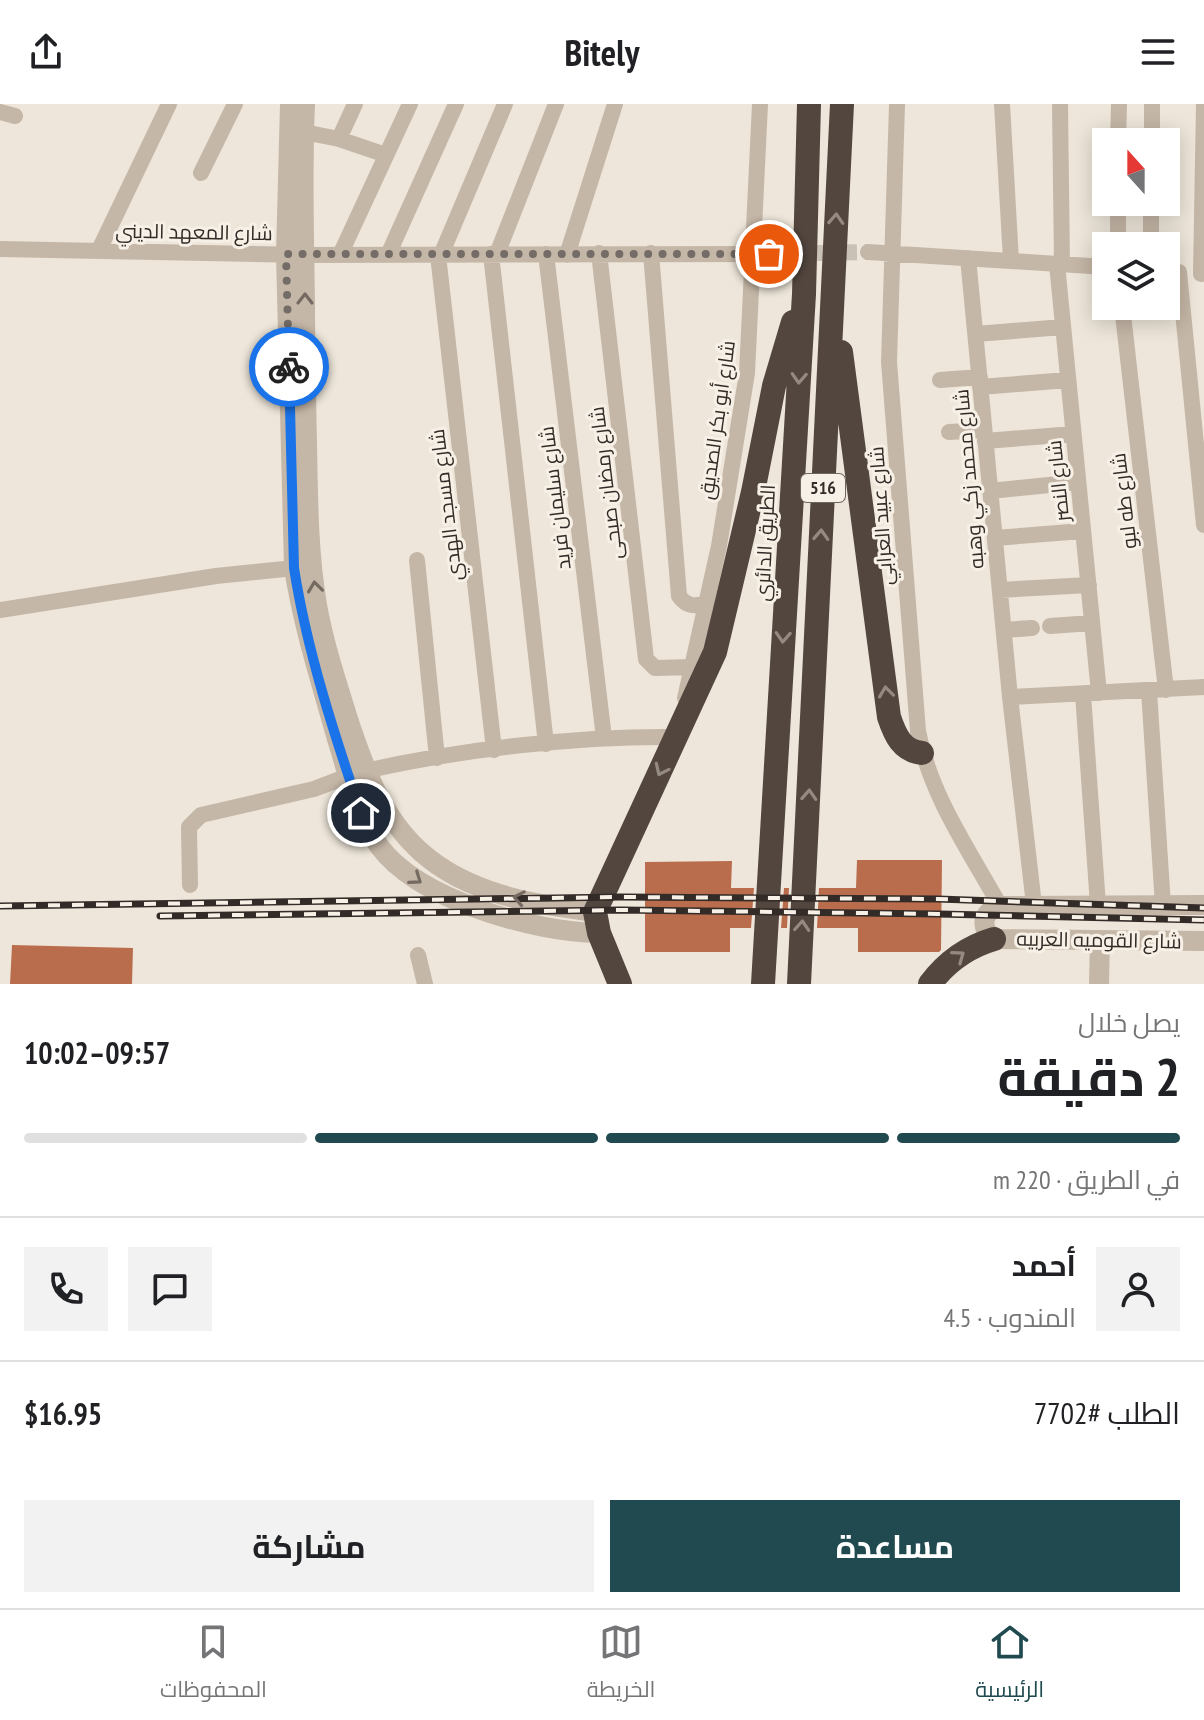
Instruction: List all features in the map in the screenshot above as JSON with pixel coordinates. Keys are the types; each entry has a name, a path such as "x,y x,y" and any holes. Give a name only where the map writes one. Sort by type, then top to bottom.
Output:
{"highway":[{"name":"الطريق الدائري","path":"763,979 804,294 809,104"},
{"name":"516","path":"799,981 842,104"},
{"path":"832,277 889,717 897,738 904,746 922,753"},
{"path":"620,984 597,922 715,652 753,492 774,386 804,294"},
{"path":"930,984 952,960 978,943 994,939"}],"street":[{"name":"شارع المعهد الديني","path":"99,250 169,104"},
{"path":"201,173 235,104"},
{"path":"339,139 355,104"},
{"path":"340,255 410,104"},
{"path":"388,255 456,104"},
{"path":"439,255 505,104"},
{"path":"546,744 494,254 556,104"},
{"path":"567,255 615,104"},
{"name":"شارع أبو بكر الصديق","path":"676,737 719,546 747,373 762,254 760,104"},
{"name":"شارع عبيد العرابي","path":"897,104 889,362 918,731 922,753 938,795 1000,906"},
{"path":"1002,104 1011,260"},
{"name":"شارع النصر","path":"1060,104 1060,264 1063,327 1092,623 1091,694 1098,905"},
{"path":"1118,128 1119,104"},
{"path":"1152,104 1152,128"},
{"path":"1180,272 1203,274 1204,104"},
{"path":"296,111 339,139 386,155"},
{"path":"296,111 294,568 302,613 357,774 401,831 421,852 444,869 495,893 597,922"},
{"path":"296,111 295,254 313,582 357,774"},
{"name":"شارع المعهد الديني","path":"0,249 340,255 762,254"},
{"path":"868,252 1092,266"},
{"name":"شارع رمضان صبحى","path":"599,253 646,659 655,668 692,667"},
{"path":"651,253 679,596 685,604 707,604"},
{"name":"شارع سليمان فريد","path":"546,254 604,738"},
{"name":"شارع مسجد الهدي","path":"439,255 494,750"},
{"name":"شارع محمد زكي وهبه","path":"968,258 1010,697 1034,905"},
{"name":"شارع طه لبو","path":"1123,320 1158,691 1163,905"},
{"path":"1179,320 1204,525"},
{"path":"976,334 1063,327"},
{"path":"940,380 1068,380"},
{"path":"949,432 985,435 1073,434"},
{"path":"990,491 1078,482"},
{"path":"995,538 1083,531"},
{"path":"417,560 437,758"},
{"path":"0,610 216,576 294,568"},
{"path":"1000,590 1089,585"},
{"path":"1050,626 1092,623"},
{"path":"1004,630 1032,628"},
{"path":"1010,697 1204,687"},
{"path":"190,885 189,827 201,815 314,789 357,774 437,758 604,738 676,737"},
{"name":"شارع القوميه العربيه","path":"1000,906 1204,905"},
{"path":"994,939 984,928 984,920 987,913 1000,906"},
{"name":"شارع القوميه العربيه","path":"994,939 1204,941"},
{"path":"1099,984 1100,940"},
{"path":"418,955 425,984"}],"building":[{"path":"857,860 942,860 939,952 858,952 858,928 817,928 819,888 856,888"},
{"path":"732,861 731,888 754,888 751,928 730,928 730,952 645,952 645,862"},
{"path":"784,888 789,888 787,928 781,928"},
{"path":"12,945 133,948 132,984 10,984"}],"tunnel":[{"path":"769,254 868,252"}],"railway":[{"path":"0,906 620,897 938,899 1204,908"},
{"path":"160,916 621,910 1204,920"}],"way so far":[{"path":"289,367 286,254 769,254"}],"route":[{"path":"289,367 294,568 302,613 320,679 361,813"}]}
